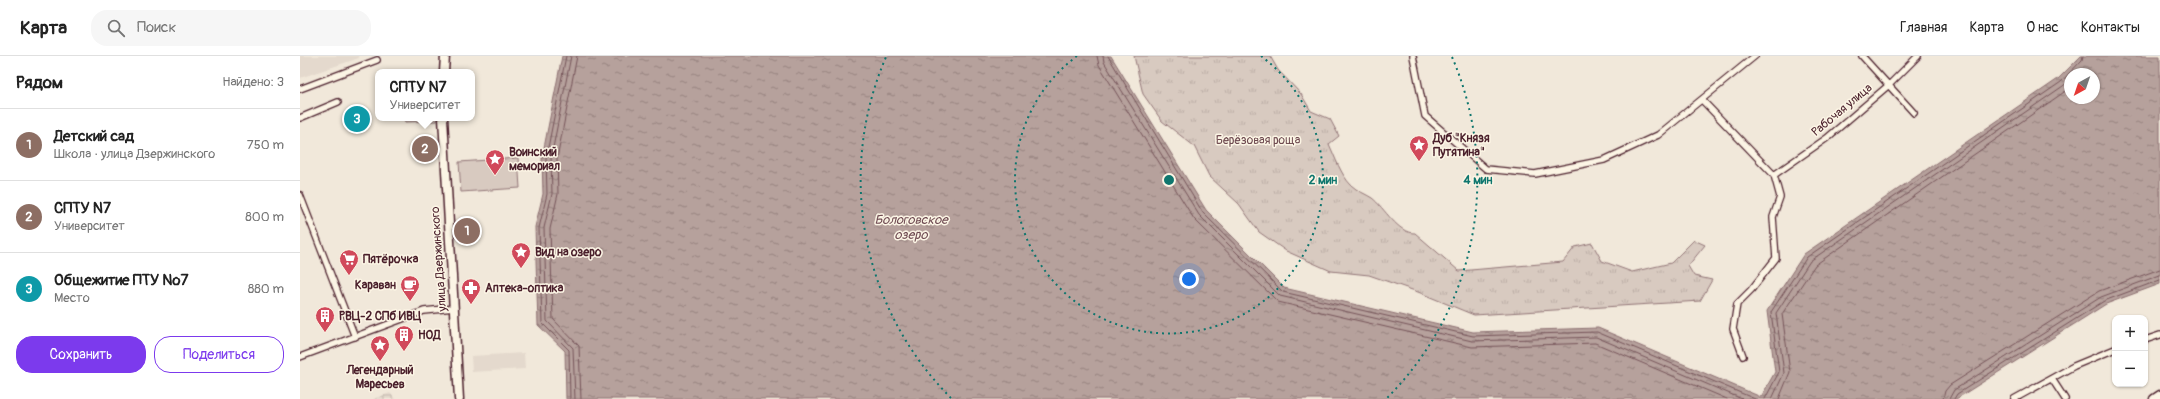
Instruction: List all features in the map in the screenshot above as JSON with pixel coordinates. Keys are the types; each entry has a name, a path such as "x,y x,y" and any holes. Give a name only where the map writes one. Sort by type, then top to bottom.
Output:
{"main road":[{"path":"444,69 445,56"},
{"name":"улица Дзержинского","path":"443,121 459,399"},
{"path":"2154,399 2160,395"}],"street":[{"path":"1413,56 1425,116 1486,169 1535,174 1604,160 1658,135 1755,56"},
{"path":"1862,56 1890,84 1914,113"},
{"name":"Рабочая улица","path":"1774,175 1827,138 1890,84 1918,56"},
{"path":"300,89 376,60"},
{"path":"1702,100 1774,175 1780,197 1773,217 1776,258 1751,290 1737,304 1733,329 1743,356"},
{"path":"300,118 338,102"},
{"path":"300,195 355,338"},
{"path":"300,357 424,312 454,308"},
{"path":"2148,339 2160,335"},
{"path":"2014,399 2074,366 2112,350"},
{"path":"2052,379 2065,399"}],"shaded area":[{"path":"300,56 358,56 359,58 300,78"},
{"path":"524,353 525,369 472,372 471,356"},
{"path":"390,393 395,399 373,399"}],"green space":[{"name":"Берёзовая роща","path":"1134,56 1270,56 1278,70 1301,94 1311,111 1330,119 1339,136 1329,144 1347,181 1359,191 1377,202 1397,225 1409,232 1415,233 1459,271 1563,262 1575,247 1592,243 1602,261 1632,272 1671,263 1694,240 1705,245 1688,266 1694,276 1712,280 1700,301 1474,315 1418,292 1369,275 1331,271 1286,251 1259,232 1239,204 1209,176 1194,146 1162,121 1143,94"},
{"path":"405,121 437,121 405,122"},
{"path":"518,158 520,188 461,192 459,162"}],"water":[{"name":"Бологовское озеро","path":"562,56 1111,56 1206,210 1284,288 1473,332 1598,328 1761,397 1775,372 1767,311 1804,254 2058,79 2064,73 2064,104 2100,104 2100,68 2069,68 2081,56 2160,56 2160,284 2106,304 1956,399 566,399 565,351 538,325 535,227 543,194 542,158"}],"place":[{"name":"Общежитие ПТУ №7","path":"357,119"},
{"name":"СПТУ N7","path":"425,149"},
{"name":"Дуб \"Князя Путятина\"","path":"1419,162"},
{"name":"Воинский мемориал","path":"495,176"},
{"name":"Детский сад","path":"467,231"},
{"name":"Вид на озеро","path":"521,269"},
{"name":"Пятёрочка","path":"349,276"},
{"name":"Караван","path":"410,302"},
{"name":"Аптека-оптика","path":"471,305"},
{"name":"РВЦ-2 СПб ИВЦ","path":"325,333"},
{"name":"НОД","path":"404,352"},
{"name":"Легендарный Маресьев","path":"380,362"}]}
